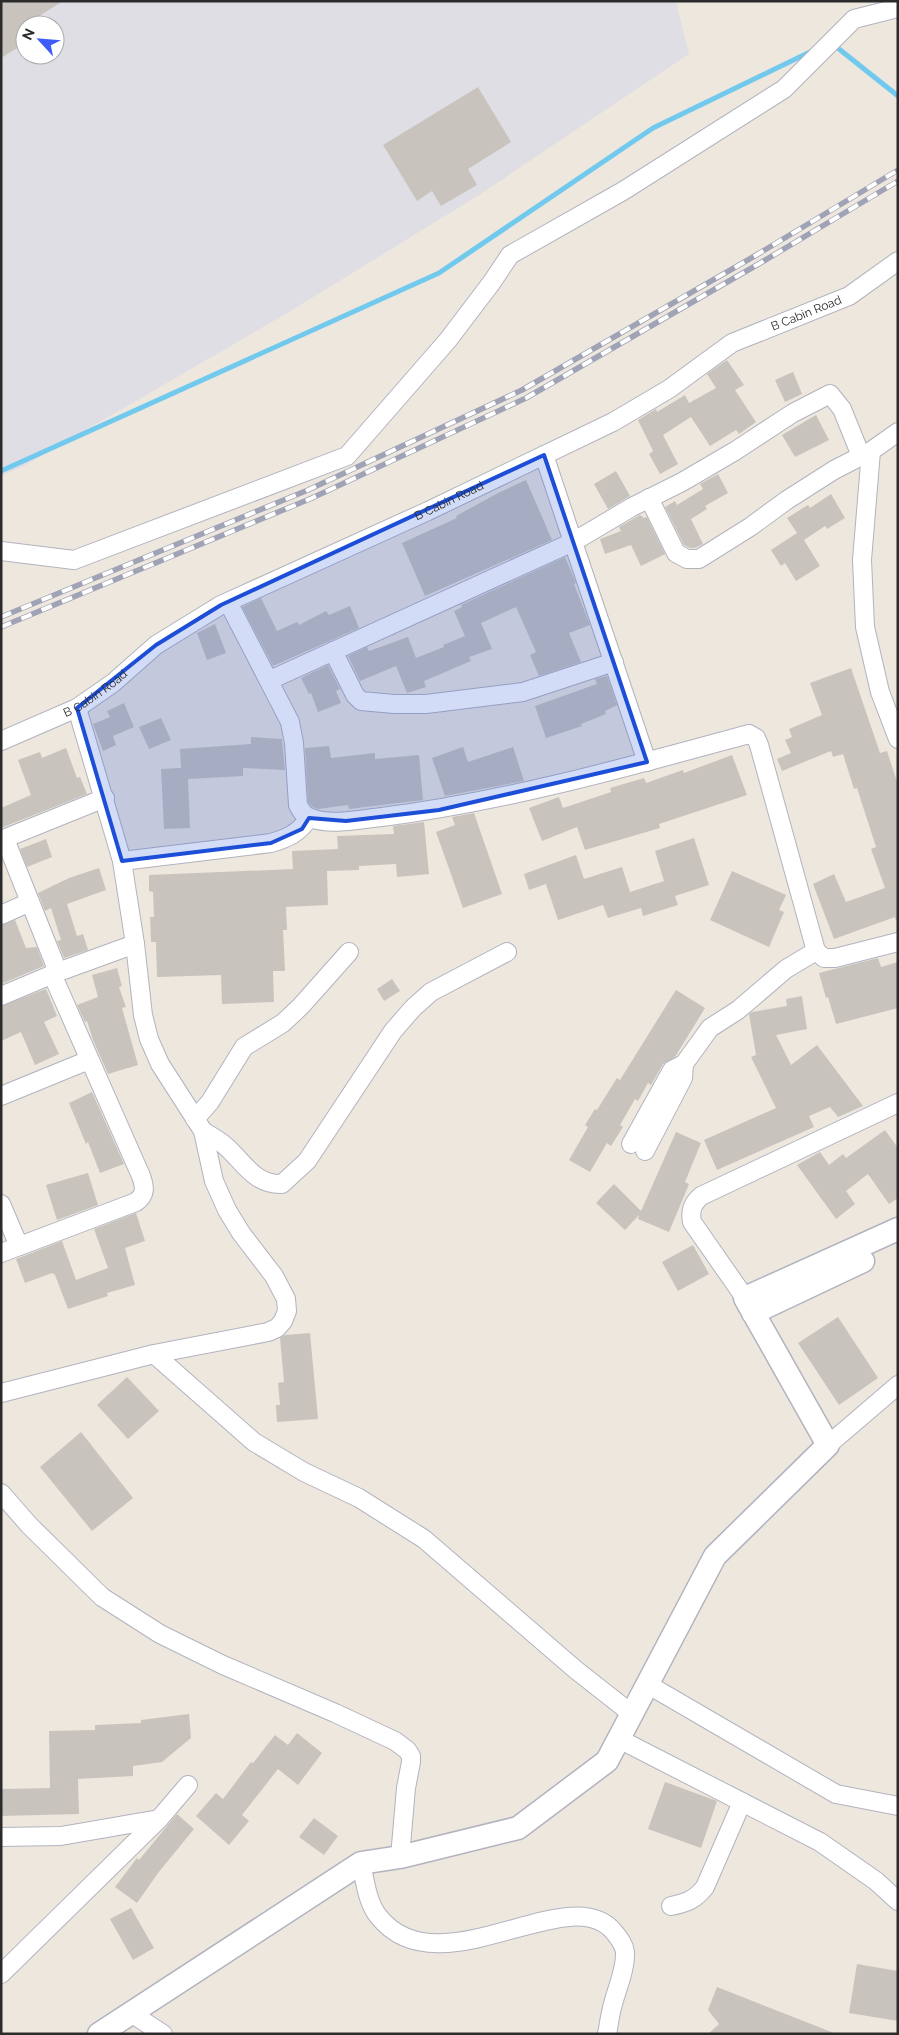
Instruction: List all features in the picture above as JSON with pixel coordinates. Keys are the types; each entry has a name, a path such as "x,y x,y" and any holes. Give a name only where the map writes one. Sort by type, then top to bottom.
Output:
{"street":[{"path":"1,551 74,560 347,456 448,340 492,282 510,254 623,191 784,89 854,19 898,8"},
{"name":"B Cabin Road","path":"1,741 77,708 113,683 156,645 228,602 613,422 669,389 732,343 849,296 898,261"},
{"path":"270,680 573,542 736,451 793,412 830,394 842,409 866,453 862,560 865,628 880,692 898,738"},
{"path":"649,498 676,553 687,559 699,558 750,527 787,500 898,432"},
{"path":"544,455 647,762"},
{"path":"228,602 270,680 290,722 294,743 298,805 301,812 309,818 320,821 346,821 439,810 647,762 749,734 756,738 816,950 824,958 835,958 898,942"},
{"path":"333,651 361,701 394,704 426,704 523,692 614,662"},
{"path":"1,1393 154,1354 268,1332 277,1328 283,1321 287,1311 286,1299 280,1288 240,1232 224,1202 214,1181 199,1125 160,1064 149,1039 143,1015 135,944 122,861 77,708"},
{"path":"1,1253 136,1202 144,1192 145,1185 89,1060 30,902 3,839 105,798"},
{"path":"122,861 271,843 287,838 302,829 309,818"},
{"path":"1,915 30,902"},
{"path":"1,996 55,973 135,944"},
{"path":"638,1147 683,1078 684,1064 710,1028 738,1010 786,969 816,950"},
{"path":"199,1125 210,1102 244,1046 283,1023 301,1006 349,952"},
{"path":"199,1125 223,1144 242,1165 258,1178 272,1184 282,1184 306,1161 393,1031 413,1008 431,992 507,952"},
{"path":"1,1096 89,1060"},
{"path":"828,1445 749,1305 692,1222 691,1213 694,1202 701,1196 898,1104"},
{"path":"1,1204 19,1246"},
{"path":"749,1305 852,1257 898,1229"},
{"path":"852,1257 898,1246"},
{"path":"154,1354 207,1403 254,1442 304,1472 359,1498 424,1539 548,1646 632,1714"},
{"path":"99,2034 137,2022 361,1863 400,1857 518,1828 607,1761 715,1556 828,1445 898,1385"},
{"path":"1,1493 29,1525 102,1597 160,1634 224,1665 335,1712 394,1741 407,1750 411,1756 411,1762 406,1788 400,1857"},
{"path":"647,1684 836,1794 898,1806"},
{"path":"619,1739 820,1842 876,1881 898,1901"},
{"path":"1,1974 159,1819 188,1785"},
{"path":"671,1906 689,1902 698,1896 705,1887 742,1802"},
{"path":"1,1837 61,1836 159,1819"},
{"path":"361,1863 371,1904 378,1916 392,1930 406,1938 425,1942 458,1943 570,1916 593,1918 610,1926 621,1941 625,1953 607,2034"},
{"path":"137,2022 163,2034"}],"highlighted area":[{"path":"544,455 647,762 439,810 346,821 309,818 302,829 271,843 122,861 77,708 156,645 221,605"}],"shaded area":[{"path":"1,1 676,1 689,54 479,195 289,312 22,467 1,476"}],"building":[{"path":"1,1 63,1 41,15 15,15 15,49 1,58"},
{"path":"478,87 511,142 468,169 477,185 441,206 432,191 417,201 383,145"},
{"path":"727,360 744,385 735,390 756,422 739,434 736,430 710,446 691,417 663,435 678,464 660,474 649,454 653,451 638,420 656,409 657,412 685,395 689,403 716,388 707,374"},
{"path":"793,372 802,394 785,402 775,380"},
{"path":"816,415 829,440 795,457 782,435"},
{"path":"616,471 630,496 608,509 594,484"},
{"path":"718,474 728,493 705,506 707,509 691,519 703,544 690,548 684,545 665,507 675,501 677,505 703,489 700,484"},
{"path":"526,480 552,540 425,596 402,543 457,518 456,516"},
{"path":"831,494 845,518 827,529 825,526 804,540 820,566 796,581 785,563 781,566 771,550 797,533 787,518 808,505 810,508"},
{"path":"640,515 644,518 647,517 665,554 641,566 631,545 605,554 600,539 621,531 619,527"},
{"path":"565,557 590,625 569,633 581,662 539,676 530,655 536,652 516,607 481,623 492,649 469,657 471,661 424,681 426,687 407,693 396,666 360,681 348,656 367,647 369,651 408,637 416,658 444,647 443,645 465,636 454,611 462,607 461,605"},
{"path":"261,598 277,631 297,622 299,625 326,611 329,615 350,606 359,628 273,666 242,607"},
{"path":"215,624 226,653 207,660 197,633"},
{"path":"328,665 340,689 336,691 341,703 318,712 311,693 309,694 301,678"},
{"path":"851,668 880,753 887,751 898,785 898,920 896,921 895,917 834,939 813,884 834,874 846,902 885,888 871,849 876,847 857,788 854,789 843,754 833,757 831,751 782,771 777,759 791,753 785,740 792,737 789,729 822,715 810,683"},
{"path":"607,676 617,705 605,711 606,714 581,724 582,726 546,738 535,706 597,684 595,679"},
{"path":"124,703 134,727 113,736 116,745 103,751 93,724 110,717 107,711"},
{"path":"161,718 171,740 149,749 139,727"},
{"path":"251,737 282,739 285,770 243,768 243,776 188,779 190,828 164,829 161,769 181,768 180,749 251,744"},
{"path":"329,746 331,758 375,753 375,759 419,755 423,800 349,809 348,805 318,809 312,807 308,802 305,748"},
{"path":"463,747 468,762 513,747 524,781 445,796 432,758"},
{"path":"66,748 77,778 80,777 87,794 1,828 1,808 31,795 18,760 40,752 42,758"},
{"path":"732,755 747,795 659,824 660,828 585,850 577,827 542,841 529,808 559,797 563,808 611,792 610,788 644,778 646,783 683,770 684,773"},
{"path":"474,813 502,894 463,908 436,832 455,825 452,817"},
{"path":"424,822 429,874 397,877 396,864 359,866 359,870 327,871 328,905 286,907 287,930 283,930 285,971 273,971 274,1002 222,1004 221,975 157,977 156,942 151,942 150,917 154,917 153,892 149,891 149,875 293,869 292,851 338,849 337,836 394,834 393,826"},
{"path":"694,838 709,885 675,896 678,905 643,916 641,908 608,918 603,905 558,920 546,884 529,890 524,874 576,855 584,879 622,867 630,892 664,881 655,851"},
{"path":"46,839 52,857 27,867 20,849"},
{"path":"99,868 106,890 67,904 77,936 83,934 88,950 64,958 57,941 61,940 51,908 45,911 38,893 69,878"},
{"path":"732,871 786,895 779,910 784,912 769,947 710,920"},
{"path":"15,920 26,948 37,947 44,966 1,984 1,925"},
{"path":"878,958 881,967 898,962 898,1008 836,1024 819,973"},
{"path":"117,968 122,986 119,987 126,1007 122,1008 138,1065 108,1074 87,1021 85,1022 77,1005 98,997 92,975"},
{"path":"392,979 400,991 384,1001 377,989"},
{"path":"46,989 57,1016 44,1022 59,1054 35,1065 21,1032 1,1041 1,1006"},
{"path":"676,990 705,1008 675,1057 663,1064 651,1085 648,1083 638,1101 635,1099 620,1125 623,1127 611,1146 607,1143 590,1172 569,1160 588,1127 585,1125 617,1078 620,1080"},
{"path":"802,996 807,1029 776,1035 791,1065 817,1045 863,1106 838,1117 830,1107 809,1116 814,1127 717,1170 704,1140 776,1108 751,1057 756,1055 749,1014 787,1006 786,999"},
{"path":"92,1092 124,1164 100,1173 88,1142 86,1144 69,1103"},
{"path":"885,1130 898,1148 898,1198 889,1204 868,1174 846,1191 855,1204 836,1219 797,1165 820,1152 829,1165 843,1154 846,1158"},
{"path":"676,1132 701,1143 685,1182 689,1184 669,1232 638,1219 639,1215 625,1230 596,1203 614,1184 641,1211"},
{"path":"88,1173 98,1205 57,1220 46,1185"},
{"path":"136,1213 145,1241 125,1248 135,1285 107,1293 108,1296 68,1309 55,1275 52,1273 25,1283 16,1259 62,1241 76,1280 108,1268 94,1229"},
{"path":"693,1245 709,1274 678,1291 662,1262"},
{"path":"838,1317 878,1378 839,1405 798,1343"},
{"path":"310,1333 318,1419 277,1422 276,1405 280,1405 278,1383 284,1382 280,1338 285,1335"},
{"path":"127,1377 159,1411 128,1439 97,1405"},
{"path":"81,1432 133,1498 92,1531 40,1467"},
{"path":"189,1714 191,1738 162,1762 133,1766 133,1776 78,1779 79,1814 1,1816 1,1789 50,1788 49,1731 95,1730 95,1725 141,1723 141,1720"},
{"path":"297,1733 322,1753 298,1785 278,1769 242,1815 249,1821 229,1845 196,1816 216,1793 223,1799 251,1762 253,1763 275,1735 288,1745"},
{"path":"665,1782 717,1801 701,1848 648,1829"},
{"path":"177,1814 194,1829 158,1873 137,1903 115,1887 137,1858 139,1860"},
{"path":"314,1818 338,1836 324,1855 299,1837"},
{"path":"131,1908 154,1948 133,1960 110,1919"},
{"path":"857,1964 898,1971 898,2021 849,2013"},
{"path":"717,1987 834,2034 708,2034 719,2024 708,2010"}],"waterway":[{"path":"834,45 898,96"},
{"path":"1,471 439,273 653,128 810,52"}],"railway":[{"path":"1,617 308,490 522,390 758,254 898,170"},
{"path":"1,627 312,498 526,398 898,181"}]}
